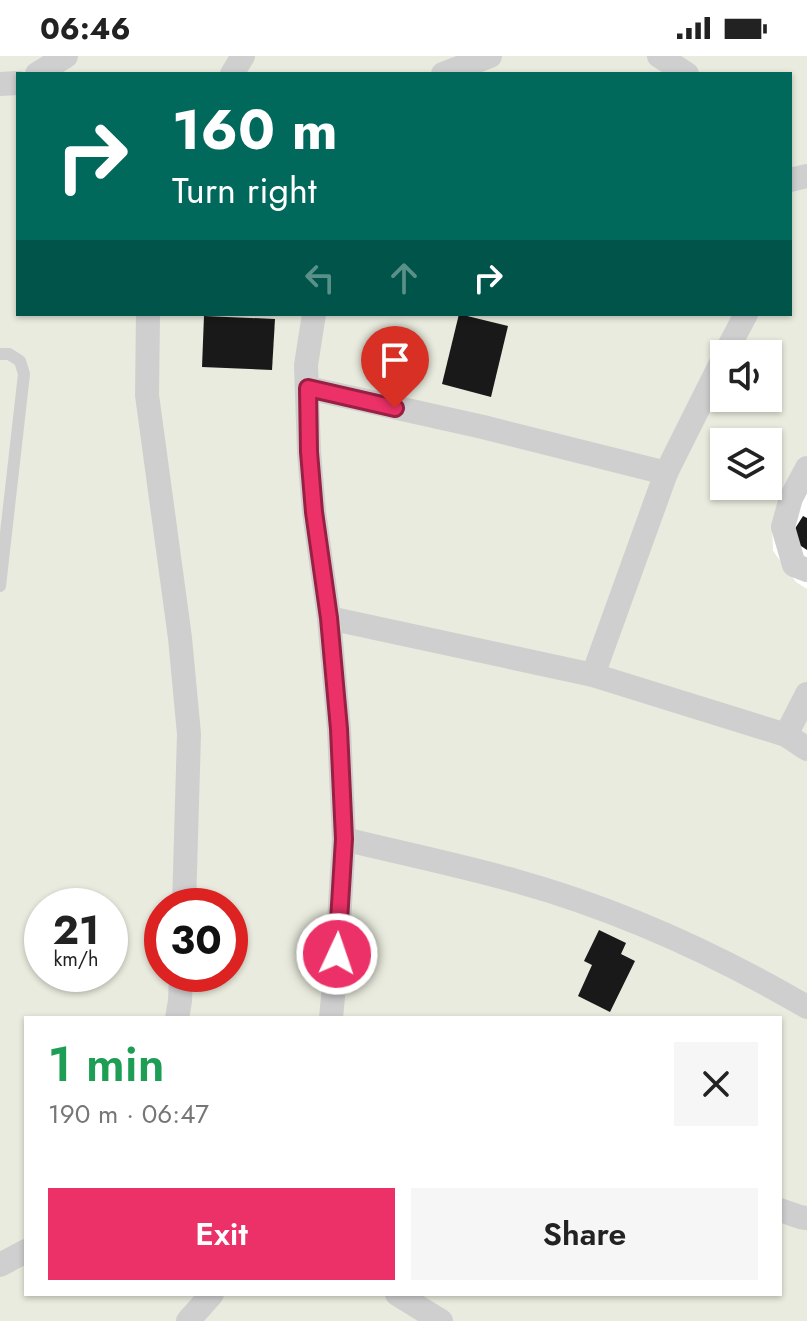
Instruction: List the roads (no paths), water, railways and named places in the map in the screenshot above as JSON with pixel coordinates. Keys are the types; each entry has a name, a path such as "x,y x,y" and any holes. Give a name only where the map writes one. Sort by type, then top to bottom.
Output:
{"street":[{"path":"40,72 66,56"},
{"path":"448,72 490,56"},
{"path":"659,56 684,72"},
{"path":"148,316 147,395 180,638 189,734 185,888"},
{"path":"314,316 306,365 310,467 329,618 339,729 344,839 331,1016"},
{"path":"733,340 745,316"},
{"path":"593,675 666,473 710,385"},
{"path":"308,388 483,427 666,473"},
{"path":"807,468 791,498 783,527 794,565 807,570"},
{"path":"329,618 593,675 786,735 807,749"},
{"path":"786,735 807,694"},
{"path":"344,839 517,881 603,909 700,951 807,1007"},
{"path":"177,1016 180,992"},
{"path":"782,1211 807,1218"},
{"path":"0,1265 24,1252"},
{"path":"188,1321 210,1296"},
{"path":"400,1296 441,1321"}],"lane":[{"path":"0,354 9,354 20,361 24,374 0,586"}]}
